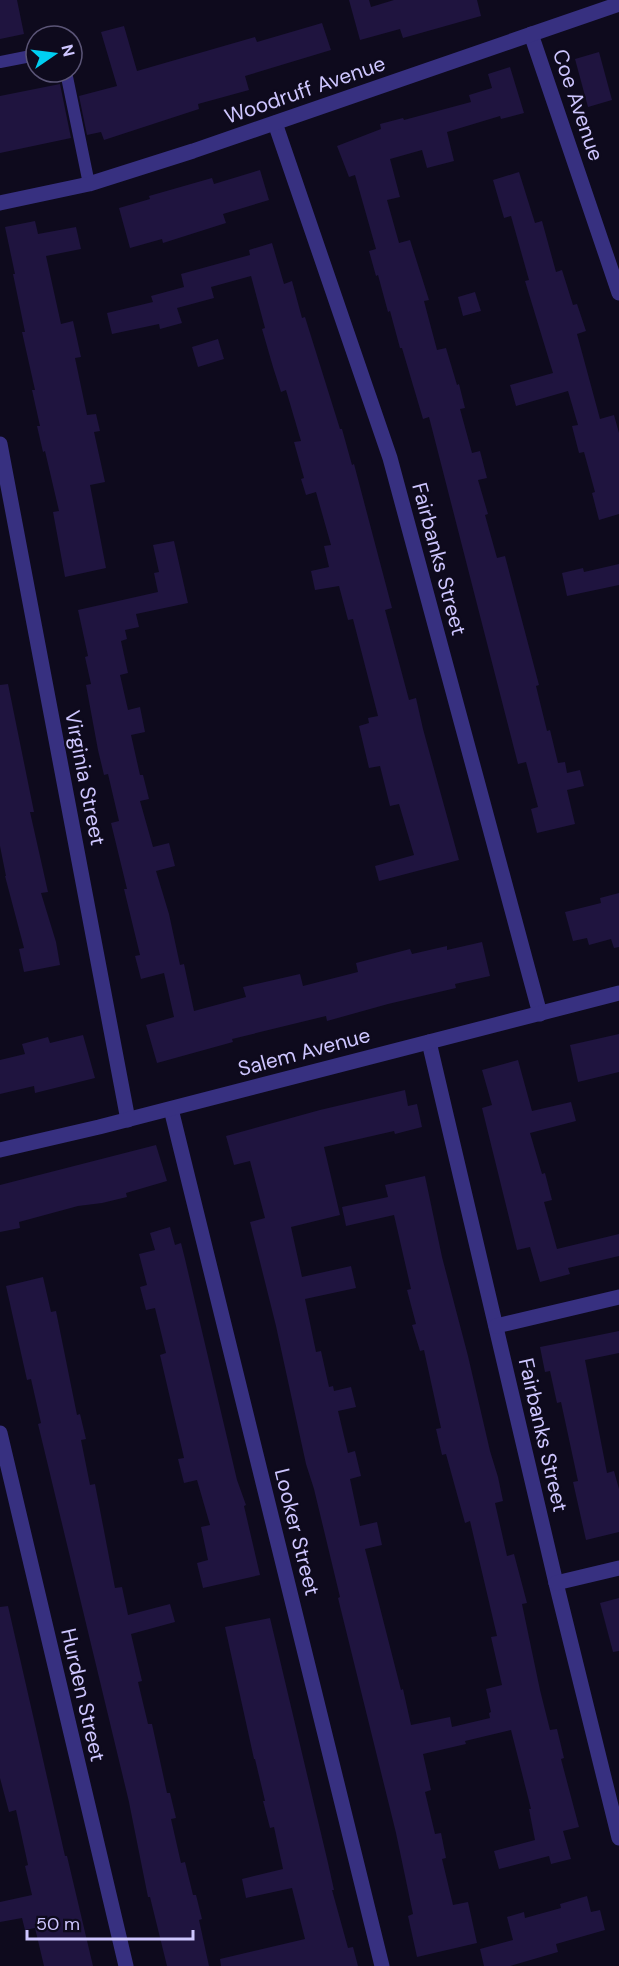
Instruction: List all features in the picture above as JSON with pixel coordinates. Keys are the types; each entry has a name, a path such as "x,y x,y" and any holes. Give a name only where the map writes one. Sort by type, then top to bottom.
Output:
{"street":[{"name":"Woodruff Avenue","path":"0,202 89,184 275,123 619,4"},
{"name":"Coe Avenue","path":"531,34 619,292"},
{"name":"Fairbanks Street","path":"275,123 390,458 540,1014"},
{"name":"Virginia Street","path":"0,444 128,1119"},
{"name":"Salem Avenue","path":"0,1150 619,993"},
{"name":"Fairbanks Street","path":"429,1042 556,1583 619,1838"},
{"name":"Looker Street","path":"171,1108 382,1966"},
{"path":"496,1326 619,1296"},
{"name":"Hurden Street","path":"0,1433 126,1966"},
{"path":"556,1583 619,1568"}],"lane":[{"path":"0,62 24,57"},
{"path":"68,84 89,184"}],"building":[{"path":"0,0 17,0 24,34 0,39"},
{"path":"349,0 369,0 371,7 394,0 477,0 481,16 403,38 400,29 360,40"},
{"path":"322,23 331,50 245,76 249,90 198,104 199,109 104,140 101,132 87,135 79,96 117,86 101,32 124,26 137,71 255,37 257,42"},
{"path":"599,52 612,100 588,107 575,59"},
{"path":"510,67 524,113 501,119 500,116 447,132 454,161 427,168 422,150 390,159 400,197 387,200 399,243 410,240 429,300 424,301 437,350 446,348 457,385 459,384 465,408 460,409 472,453 480,451 487,478 478,480 488,514 485,515 497,558 505,556 539,685 536,686 547,731 550,730 558,763 565,762 567,773 580,770 584,786 567,790 575,824 537,833 531,809 538,807 526,762 518,764 429,417 423,419 390,311 388,312 378,275 376,276 369,251 376,249 355,175 349,177 337,146 381,129 380,124 471,102 469,95 492,88 488,74"},
{"path":"60,84 71,138 0,153 0,96"},
{"path":"260,170 269,200 223,214 226,223 163,243 162,239 130,248 119,208 150,199 149,196 212,178 214,184"},
{"path":"519,172 535,223 542,221 556,272 562,270 573,305 577,304 586,331 577,334 600,419 614,415 619,433 619,514 599,520 592,493 595,492 584,452 579,453 572,426 578,425 568,391 516,406 510,385 553,373 525,281 529,280 511,216 504,218 493,180"},
{"path":"35,221 38,234 76,227 81,249 46,256 61,324 73,321 81,357 75,358 87,415 96,414 100,431 94,432 105,482 90,485 106,568 65,577 53,512 59,511 37,426 40,426 32,390 35,390 22,332 25,332 5,227"},
{"path":"272,243 284,284 292,281 302,318 305,317 352,465 354,464 392,608 385,610 409,700 416,698 459,860 379,881 375,866 414,855 399,804 390,806 380,766 369,768 359,726 369,723 368,718 378,716 353,619 348,620 339,586 315,590 311,571 329,567 324,546 331,545 316,492 306,495 301,479 304,478 294,442 301,441 286,390 281,392 273,367 251,276 211,287 214,298 177,308 182,323 160,329 159,324 112,334 107,313 153,302 151,296 184,287 181,274 250,255 249,250"},
{"path":"475,292 481,311 463,316 458,297"},
{"path":"218,339 224,359 198,367 192,347"},
{"path":"174,541 188,603 136,614 139,627 125,630 127,639 121,641 128,673 120,675 128,710 140,707 145,732 131,735 140,775 143,775 149,799 140,801 153,847 169,843 175,866 156,871 169,914 180,965 184,964 194,1011 246,997 243,987 300,974 303,986 358,972 356,963 410,949 412,954 447,946 447,950 482,942 490,976 455,984 456,988 327,1021 326,1016 232,1039 233,1042 157,1063 146,1025 174,1017 164,973 141,979 135,956 140,955 111,823 119,821 108,774 104,775 98,750 86,685 91,684 85,657 88,656 78,610 158,592 154,573 159,572 153,545"},
{"path":"619,564 619,585 567,596 562,573 583,568 584,572"},
{"path":"8,684 34,812 30,812 48,892 41,893 56,942 60,965 24,972 19,949 24,948 5,876 0,846 0,685"},
{"path":"619,893 619,947 614,948 611,939 589,945 587,938 573,941 565,912 601,903 600,898"},
{"path":"619,1034 619,1072 578,1082 570,1045"},
{"path":"83,1035 95,1078 35,1093 34,1086 0,1094 0,1060 25,1054 22,1044 48,1037 50,1043"},
{"path":"518,1060 532,1111 571,1102 576,1121 530,1133 552,1200 544,1202 557,1249 619,1234 619,1256 568,1268 570,1274 540,1282 530,1247 517,1250 482,1108 492,1105 482,1070"},
{"path":"405,1090 408,1106 417,1104 422,1127 324,1147 340,1215 291,1227 302,1277 351,1266 356,1288 305,1299 316,1352 321,1351 329,1387 333,1386 334,1391 351,1387 356,1407 338,1411 348,1453 355,1451 361,1476 350,1479 360,1526 377,1522 382,1545 365,1549 411,1725 450,1717 452,1727 490,1718 489,1713 491,1712 486,1689 502,1685 491,1637 497,1636 470,1521 465,1523 446,1454 442,1455 436,1429 441,1428 424,1350 420,1351 412,1325 416,1324 407,1290 411,1289 394,1215 346,1226 342,1207 388,1197 385,1185 425,1176 442,1257 498,1477 503,1501 495,1503 507,1556 514,1554 527,1603 522,1604 540,1690 550,1730 557,1729 564,1758 561,1759 579,1827 563,1831 571,1859 551,1864 549,1856 499,1869 494,1851 535,1840 529,1809 531,1809 511,1730 423,1754 431,1790 425,1792 435,1834 441,1833 446,1858 442,1859 453,1905 468,1902 477,1943 417,1957 408,1916 413,1914 396,1833 250,1222 265,1218 250,1161 234,1165 226,1136"},
{"path":"156,1145 167,1181 126,1193 127,1197 78,1206 19,1222 20,1228 0,1232 0,1185"},
{"path":"170,1227 175,1245 181,1243 237,1480 246,1505 244,1506 260,1575 203,1588 197,1563 208,1560 201,1527 210,1525 197,1480 184,1483 178,1459 184,1458 160,1355 166,1353 155,1308 146,1310 140,1287 147,1285 139,1254 155,1250 150,1233"},
{"path":"43,1277 51,1312 56,1311 77,1415 80,1414 86,1439 81,1440 90,1485 95,1484 115,1588 122,1587 128,1615 170,1604 175,1622 131,1634 142,1681 138,1682 148,1724 152,1724 167,1793 170,1793 176,1818 171,1819 181,1863 185,1862 202,1919 199,1920 209,1966 167,1966 150,1897 148,1897 129,1802 38,1424 41,1423 31,1379 27,1380 6,1286"},
{"path":"619,1331 619,1353 585,1360 607,1473 614,1471 619,1489 619,1532 586,1540 573,1482 578,1481 561,1402 557,1403 550,1371 545,1372 540,1347"},
{"path":"619,1598 619,1651 613,1652 600,1603"},
{"path":"8,1606 65,1856 67,1856 93,1966 44,1966 35,1928 25,1930 22,1918 0,1922 0,1902 32,1895 16,1810 9,1812 0,1778 0,1607"},
{"path":"270,1618 328,1863 334,1890 332,1890 348,1948 353,1947 358,1966 221,1966 220,1959 305,1939 292,1888 246,1898 242,1879 283,1869 274,1827 270,1828 263,1801 265,1801 225,1627"},
{"path":"587,1896 591,1912 600,1910 605,1930 556,1944 558,1952 510,1966 484,1966 480,1949 513,1940 507,1917 524,1912 525,1918 561,1908 560,1904"}]}
